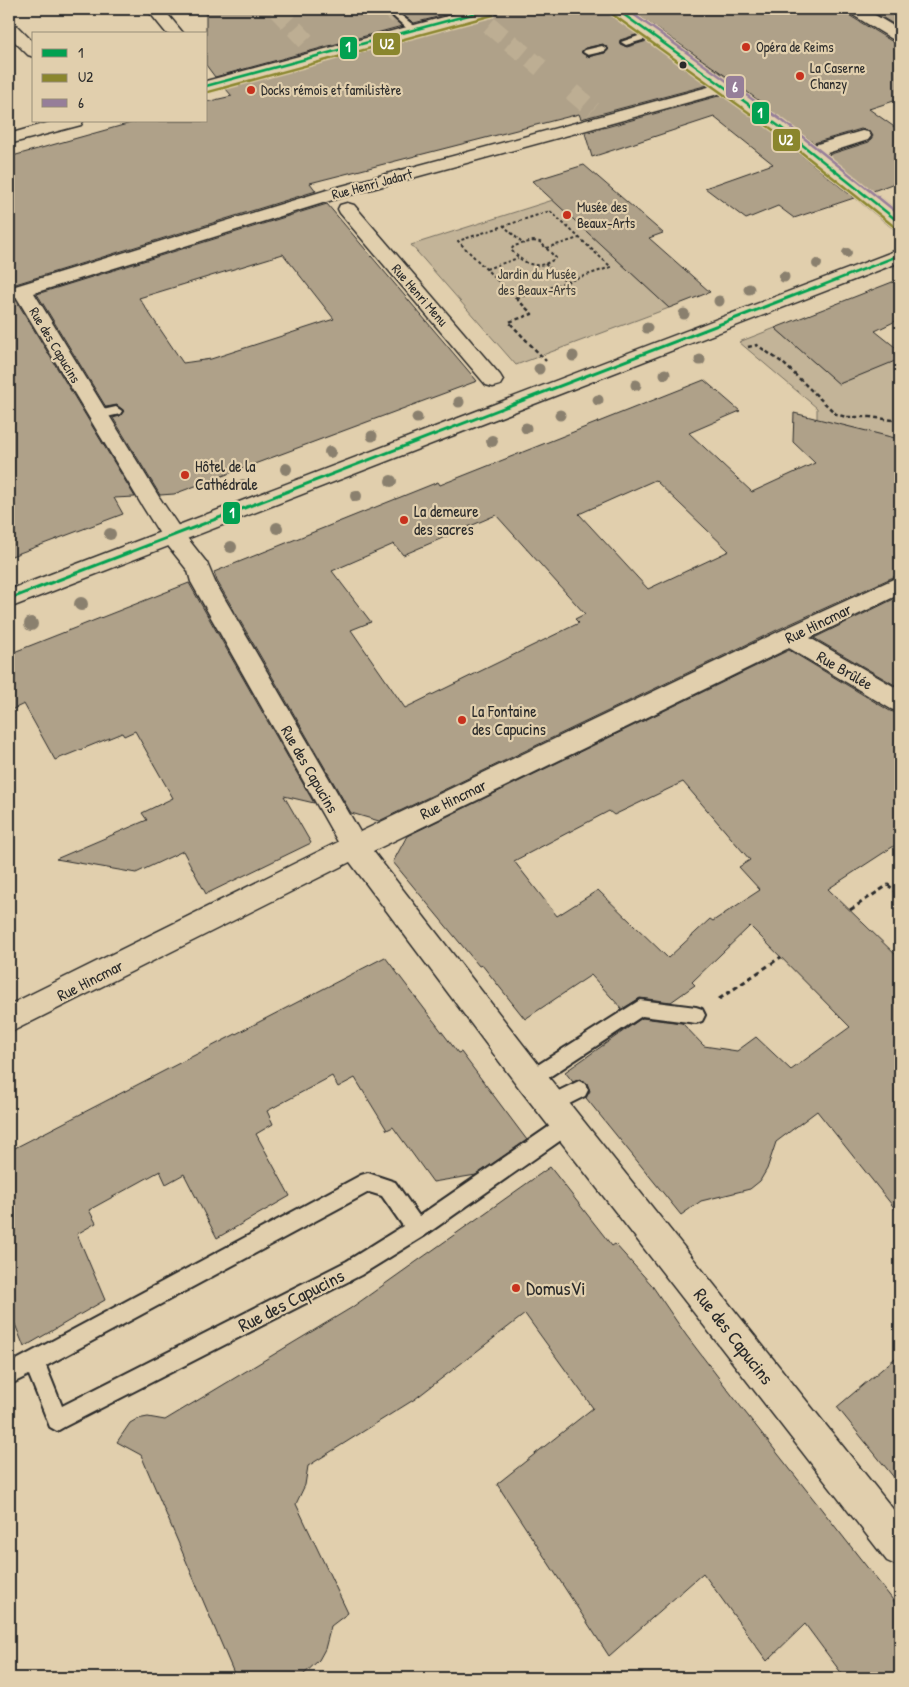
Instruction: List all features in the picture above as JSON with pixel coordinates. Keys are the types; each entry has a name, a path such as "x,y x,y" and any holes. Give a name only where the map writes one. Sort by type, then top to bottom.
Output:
{"street":[{"path":"159,9 156,10 174,32"},
{"path":"212,84 491,9"},
{"path":"616,9 780,127 900,223"},
{"path":"854,9 900,37"},
{"path":"9,27 32,50"},
{"path":"306,41 320,56"},
{"name":"Rue Henri Jadart","path":"14,290 599,115 726,87"},
{"path":"9,139 70,122"},
{"path":"811,152 862,136"},
{"name":"Rue Henri Menu","path":"347,210 494,380"},
{"path":"9,599 900,255"},
{"name":"Rue des Capucins","path":"14,290 107,413 173,536 198,569 203,582 355,847 531,1079 900,1548"},
{"name":"Rue Hincmar","path":"9,1020 355,847 900,584"},
{"name":"Rue Brûlée","path":"789,637 900,702"}],"lane":[{"path":"398,16 414,30"},
{"path":"626,42 653,34"},
{"path":"588,52 602,49"},
{"path":"531,1079 640,1008 696,1014"},
{"name":"Rue des Capucins","path":"34,1361 57,1420 354,1268 417,1229 559,1114 579,1090"},
{"path":"9,1375 368,1182 388,1190 417,1229"}],"path":[{"path":"516,298 611,267 550,211 458,240 486,269 532,314 509,322 546,361"},
{"path":"503,226 523,243"},
{"path":"546,248 579,238"},
{"path":"533,240 540,242 546,248 556,258 552,262 534,267 528,266 511,250 514,246 533,240"},
{"path":"486,269 518,258"},
{"path":"545,264 565,282"},
{"path":"745,347 757,345 783,364 836,414 846,417 870,417 900,422"},
{"path":"850,910 888,885 900,895"},
{"path":"696,1014 780,957"}],"green space":[{"name":"Jardin du Musée des Beaux-Arts","path":"553,200 669,308 516,365 411,245"},
{"path":"775,328 839,384 900,357 900,442 898,439 817,420 817,408 739,342"}],"building":[{"path":"206,9 468,9 414,23 397,11 391,16 402,26 215,77 208,68 208,32 206,32"},
{"path":"501,9 606,9 639,34 620,40 620,44 627,47 647,41 708,85 581,119 579,114 310,183 316,191 9,286 9,157 134,122 208,122 208,102 232,96 225,88 497,14","holes":["603,44 609,49 605,53 588,57 581,52 585,48"]},
{"path":"629,9 844,9 847,14 893,42 900,44 900,99 869,109 900,131 900,181 873,191 828,155 869,142 873,136 870,131 861,129 814,143 733,81"},
{"path":"868,9 900,9 900,28"},
{"path":"722,95 773,132 854,198 794,218 778,206 746,219 705,188 773,164 714,117 592,157 585,133"},
{"path":"584,165 663,233 649,238 710,292 669,308 532,181"},
{"path":"327,204 477,381 174,494 160,495 113,418 120,416 124,411 117,405 106,407 37,294","holes":["283,254 334,319 211,359 183,363 139,298"]},
{"path":"900,279 900,319 875,331 900,351 900,359 839,384 775,328"},
{"path":"16,300 135,497 114,498 123,514 9,557 9,302"},
{"path":"704,380 740,411 689,433 752,492 815,463 793,442 794,413 899,439 895,447 900,452 900,574 779,629 379,821 351,813 217,581 214,572 438,482 440,485","holes":["655,480 729,551 648,589 579,514","496,515 585,614 575,619 579,623 405,708 351,630 371,622 332,571 394,544 403,555"]},
{"path":"189,583 314,803 284,796 311,843 206,894 183,851 136,873 56,859 147,820 142,813 173,798 135,731 124,736 122,733 55,760 24,704 9,711 9,654"},
{"path":"900,596 900,688 814,638"},
{"path":"789,650 890,711 900,714 900,842 828,889 900,959 900,1215 817,1111 776,1142 767,1169 760,1181 750,1189 701,1201 681,1215 586,1098 590,1091 587,1083 580,1079 573,1082 565,1072 642,1018 682,1023 704,1046 737,1051 756,1037 791,1070 850,1027 750,926 692,982 695,985 671,1002 640,998 622,1009 591,975 525,1019 482,965 479,966 393,862 407,836","holes":["683,782 750,860 739,867 760,890 713,921 710,919 668,958 598,890 557,916 514,861 609,811 614,815"]},
{"path":"385,957 458,1053 461,1052 527,1140 476,1175 433,1182 393,1127 387,1130 355,1078 338,1087 332,1076 267,1111 273,1124 256,1134 290,1196 217,1238 184,1174 166,1184 160,1171 89,1210 96,1223 77,1234 105,1300 24,1347 9,1309 9,1151"},
{"path":"550,1167 612,1246 615,1244 651,1284 686,1335 741,1407 900,1609 900,1678 845,1678 805,1624 767,1661 703,1573 609,1656 497,1484 593,1408 525,1314 415,1399 308,1466 305,1485 296,1504 348,1613 331,1626 325,1649 319,1660 300,1678 236,1678 141,1455 117,1442 130,1423 137,1419 148,1417 165,1420 351,1308"},
{"path":"900,1354 900,1485 837,1407"}],"tunnel":[{"path":"276,9 306,41"},
{"path":"390,9 398,16"},
{"path":"489,25 541,68"},
{"path":"572,92 593,110"}],"transit line":[{"name":"1","path":"208,85 491,9"},
{"name":"1","path":"616,9 780,127 900,223"},
{"name":"6","path":"626,9 784,122 900,215"},
{"name":"U2","path":"612,14 776,132 896,228"},
{"name":"U2","path":"208,92 493,15"},
{"name":"1","path":"9,599 900,255"}],"place":[{"name":"Opéra de Reims","path":"746,47"},
{"name":"La Caserne Chanzy","path":"800,76"},
{"name":"Docks rémois et familistère","path":"251,90"},
{"name":"Musée des Beaux-Arts","path":"567,215"},
{"name":"Hôtel de la Cathédrale","path":"185,475"},
{"name":"La demeure des sacres","path":"404,520"},
{"name":"La Fontaine des Capucins","path":"462,720"},
{"name":"DomusVi","path":"516,1288"}]}
